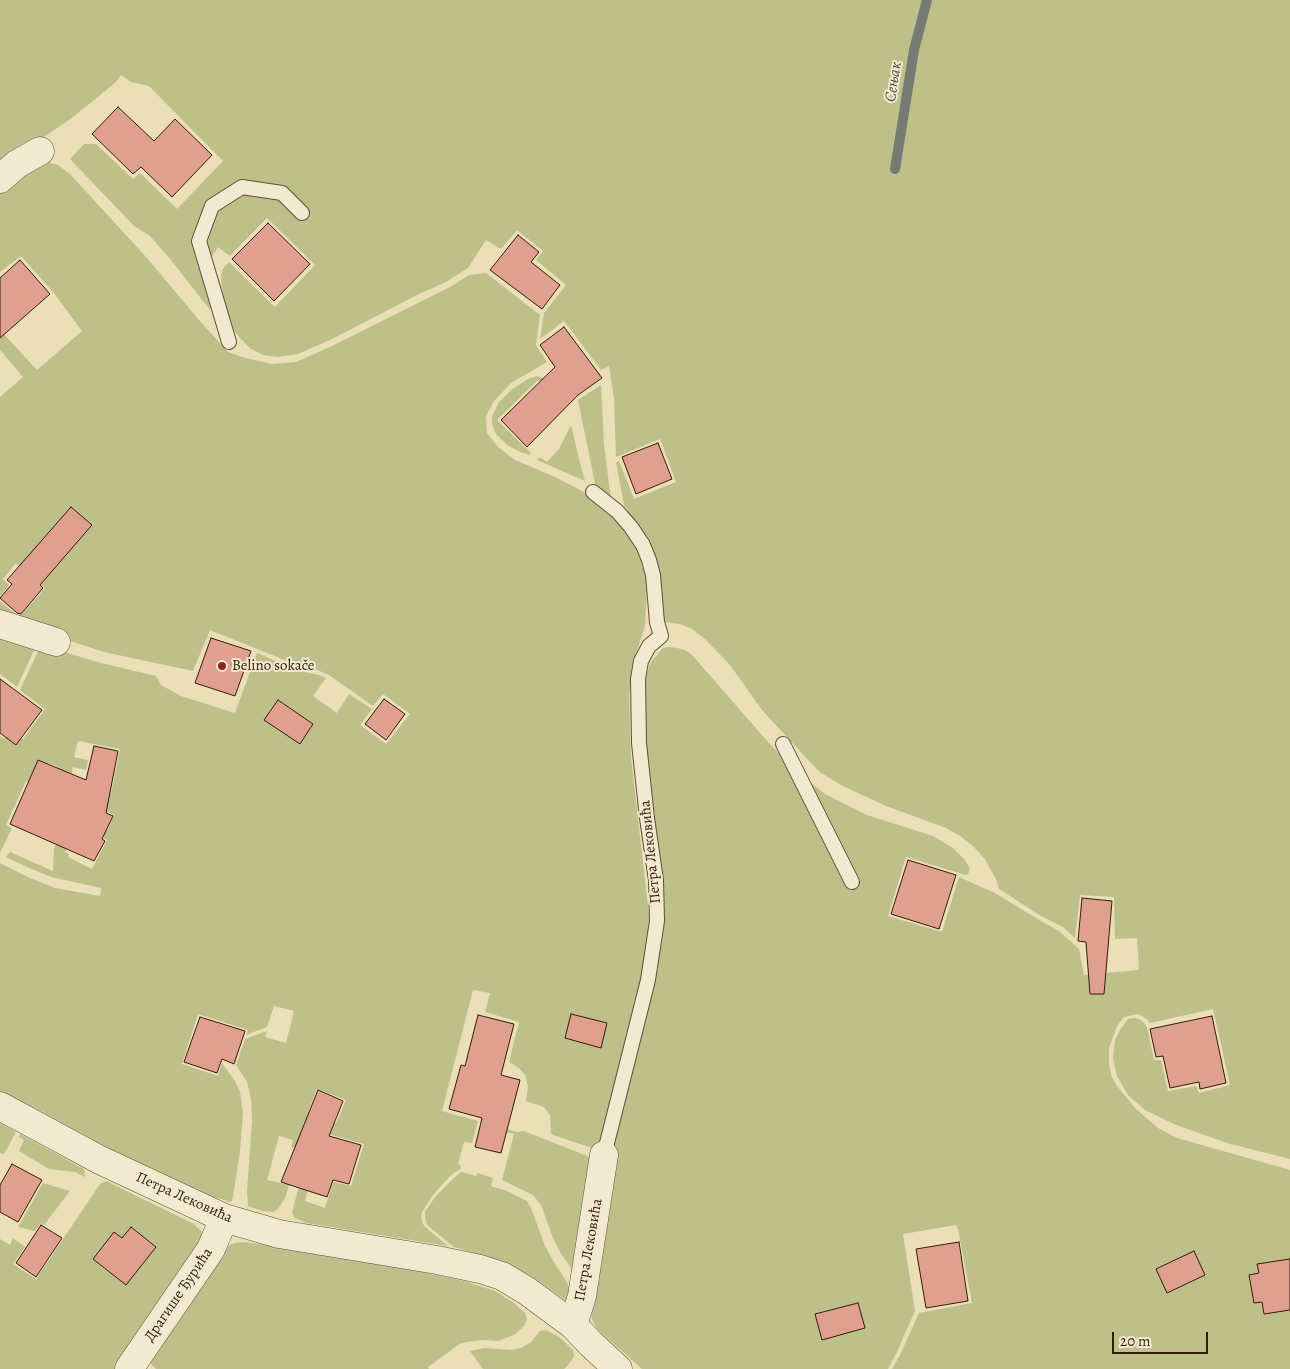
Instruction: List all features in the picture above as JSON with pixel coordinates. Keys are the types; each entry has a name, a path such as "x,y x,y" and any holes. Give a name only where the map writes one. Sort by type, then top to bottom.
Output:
{"street":[{"path":"0,179 16,164 40,151"},
{"path":"0,624 56,642"},
{"name":"Петра Лековића","path":"0,1106 100,1160 224,1218 279,1234 418,1257 480,1269 502,1276 527,1291 573,1325 618,1369"},
{"name":"Петра Лековића","path":"573,1325 582,1296 604,1155"},
{"name":"Драгише Ђурића","path":"129,1369 211,1249 224,1218"}],"lane":[{"path":"229,342 199,241 212,206 242,187 282,193 302,213"},
{"name":"Петра Лековића","path":"592,492 617,511 643,545 654,575 656,614 661,636 649,646 641,661 638,678 639,744 656,880 657,921 648,980 604,1155"},
{"path":"783,744 852,882"}],"green space":[{"path":"0,0 1290,0 1290,1159 1227,1143 1176,1125 1145,1110 1128,1095 1117,1076 1113,1058 1115,1040 1128,1019 1134,1018 1139,1019 1147,1027 1154,1060 1161,1060 1168,1091 1196,1086 1199,1093 1230,1085 1213,1009 1150,1023 1138,1014 1123,1018 1117,1026 1109,1048 1109,1062 1111,1075 1117,1086 1136,1109 1158,1128 1177,1138 1290,1170 1290,1369 892,1369 919,1313 972,1303 956,1225 903,1234 915,1311 888,1369 642,1369 597,1329 592,1319 591,1310 605,1192 616,1137 649,1005 663,924 662,872 650,797 644,687 646,674 651,662 663,648 677,648 685,650 692,655 768,742 798,773 825,794 867,815 933,836 953,848 965,860 970,869 966,875 906,857 888,916 942,932 959,877 995,893 1059,931 1079,949 1084,975 1139,970 1137,938 1115,939 1114,897 1080,895 1075,938 1063,927 1041,916 999,889 996,879 984,858 960,836 946,828 886,806 843,786 821,773 762,710 730,665 705,639 692,629 680,624 663,622 640,531 624,505 616,462 619,461 634,499 676,482 660,439 616,457 614,399 609,366 601,370 564,321 540,339 544,313 566,285 536,260 543,251 517,230 501,249 486,240 468,268 446,282 298,354 278,357 263,355 251,349 225,320 221,279 222,270 229,262 275,307 315,265 267,218 230,256 218,247 212,256 209,273 210,310 150,236 134,226 70,159 84,144 96,144 133,179 140,173 177,209 223,161 149,86 131,82 121,75 116,82 93,101 38,141 0,172"},
{"path":"46,162 58,165 70,174 147,258 228,352 242,357 272,364 296,362 450,287 469,275 486,273 540,315 536,345 547,362 511,383 494,401 486,416 487,433 498,447 515,460 582,491 611,514 629,534 643,561 647,587 645,626 632,666 629,696 631,757 649,916 647,944 642,977 601,1145 595,1149 551,1133 550,1115 544,1107 526,1101 528,1086 525,1075 519,1068 509,1062 519,1022 485,1012 490,993 473,990 442,1111 478,1121 472,1143 464,1142 458,1164 461,1166 460,1169 451,1175 433,1195 422,1212 421,1217 424,1226 448,1246 306,1223 295,1218 292,1213 305,1162 310,1182 305,1201 325,1208 333,1182 351,1186 364,1144 324,1133 320,1117 336,1123 346,1100 317,1089 308,1112 317,1116 304,1152 291,1147 293,1140 279,1136 267,1180 285,1184 294,1155 298,1157 285,1198 278,1209 273,1212 248,1206 247,1191 252,1121 251,1099 247,1082 236,1065 245,1039 267,1031 265,1037 286,1043 294,1011 274,1006 267,1027 246,1035 248,1030 198,1014 182,1064 218,1076 222,1063 235,1081 240,1092 243,1113 240,1151 231,1202 210,1196 119,1154 41,1111 0,1091 0,863 55,888 100,896 101,888 51,877 6,857 10,852 53,871 54,848 57,842 68,846 65,852 69,854 68,857 92,869 107,840 93,833 98,824 108,829 114,815 102,809 86,789 111,793 120,749 78,741 74,757 88,760 86,770 73,767 69,784 54,777 58,767 48,763 44,775 72,801 26,781 6,825 12,828 0,853 0,736 4,739 10,730 23,739 45,709 20,690 41,645 101,663 156,676 161,685 181,696 235,713 257,653 299,671 326,678 313,696 337,713 349,694 372,709 360,725 386,744 410,714 383,694 373,706 329,675 317,670 299,667 210,630 193,671 104,652 0,618 0,601 19,617 45,588 16,563 3,579 9,585 0,596 0,397 23,377 0,350 0,330 37,370 82,331 53,292 21,256 0,272 0,188"},
{"path":"537,376 546,379 555,396 538,380 497,420 531,453 530,455 507,445 496,434 492,424 492,416 499,402 512,389"},
{"path":"601,385 604,444 611,501 596,488 578,400"},
{"path":"571,425 585,481 537,460 540,457 547,462 559,449"},
{"path":"0,630 37,644 17,687 0,674"},
{"path":"0,1123 16,1132 4,1154 0,1153"},
{"path":"490,1124 517,1132 524,1131 592,1158 579,1279 560,1252 541,1205 533,1195 502,1180 514,1134 489,1127"},
{"path":"20,1134 84,1169 85,1177 75,1172 49,1169 19,1151 24,1140 19,1137"},
{"path":"461,1172 476,1176 478,1173 493,1178 491,1186 507,1191 527,1201 545,1246 574,1297 572,1305 536,1279 508,1263 454,1247 427,1225 425,1212 435,1197"},
{"path":"106,1181 194,1224 201,1231 203,1237 120,1369 0,1369 0,1239 10,1245 13,1238 25,1247 13,1264 36,1279 100,1184"},
{"path":"43,1183 70,1191 44,1225 41,1223 35,1231 18,1227"},
{"path":"243,1242 389,1265 464,1281 495,1291 514,1303 525,1313 527,1319 524,1326 514,1335 498,1341 482,1340 461,1343 428,1367 429,1369 156,1369 151,1364 151,1359 225,1248 234,1243"},
{"path":"546,1330 559,1337 573,1350 574,1356 564,1369 483,1369 470,1351 485,1348 511,1350 521,1348 531,1342 540,1331"}],"building":[{"path":"118,107 154,141 175,119 212,155 172,197 141,167 133,174 92,134"},
{"path":"268,223 310,264 274,301 232,259"},
{"path":"518,235 539,252 531,262 560,285 542,309 490,270"},
{"path":"20,260 50,294 0,338 0,278"},
{"path":"564,327 602,378 578,395 527,447 501,420 555,367 540,345"},
{"path":"658,443 672,479 636,494 622,457"},
{"path":"71,507 92,525 40,585 43,588 21,614 17,613 0,598 12,584 7,580"},
{"path":"211,638 251,651 235,696 195,683"},
{"path":"0,679 42,710 16,745 0,733"},
{"path":"384,699 405,714 386,740 365,724"},
{"path":"278,700 313,724 300,744 264,720"},
{"path":"94,746 118,751 106,813 113,816 102,839 105,841 94,861 10,824 38,760 86,780"},
{"path":"908,860 956,875 939,929 891,914"},
{"path":"1082,898 1112,901 1104,994 1090,994 1086,942 1078,941"},
{"path":"571,1014 607,1023 601,1048 565,1038"},
{"path":"478,1015 514,1024 501,1075 520,1080 501,1153 475,1147 482,1118 449,1109 461,1065 465,1066"},
{"path":"1212,1016 1226,1083 1200,1089 1199,1082 1170,1088 1163,1056 1156,1057 1150,1029"},
{"path":"200,1017 245,1031 234,1064 222,1059 217,1073 184,1062"},
{"path":"318,1090 343,1101 329,1136 361,1145 349,1184 333,1180 327,1197 281,1182"},
{"path":"12,1164 42,1180 18,1222 0,1212 0,1185"},
{"path":"41,1225 62,1238 36,1277 16,1263"},
{"path":"131,1227 156,1247 126,1285 93,1259 114,1232 122,1238"},
{"path":"959,1242 968,1301 926,1308 916,1249"},
{"path":"1194,1251 1205,1275 1167,1293 1156,1269"},
{"path":"1290,1259 1290,1310 1264,1314 1262,1302 1254,1303 1249,1275 1259,1273 1257,1264"},
{"path":"858,1303 865,1328 822,1340 815,1314"}],"waterway":[{"name":"Сењак","path":"895,169 914,50 927,0"}],"place":[{"name":"Belino sokače","path":"222,666"}]}
